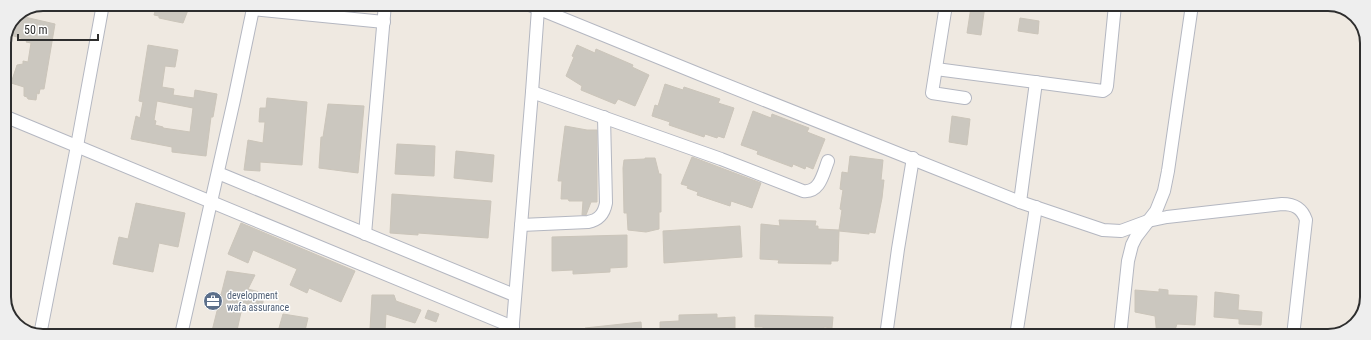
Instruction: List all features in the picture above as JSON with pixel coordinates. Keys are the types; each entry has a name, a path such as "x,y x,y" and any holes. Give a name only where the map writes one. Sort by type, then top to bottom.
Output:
{"street":[{"path":"41,329 102,11"},
{"path":"182,329 253,11"},
{"path":"295,11 384,22"},
{"path":"365,234 385,11"},
{"path":"512,329 532,92 532,11"},
{"path":"544,11 1020,202 1103,230 1121,231 1148,221 1167,217 1290,204 1299,208 1304,213 1306,220 1294,329"},
{"path":"945,11 932,93 965,98"},
{"path":"936,69 1099,91 1106,89 1114,11"},
{"path":"1121,329 1130,253 1136,237 1156,211 1164,190 1191,11"},
{"path":"1020,202 1036,82"},
{"path":"532,92 721,159 803,191 811,191 817,187 828,162"},
{"path":"521,224 588,222 594,221 603,214 606,203 604,117"},
{"path":"11,119 211,201 507,329"},
{"path":"887,329 913,158"},
{"path":"218,173 514,296"},
{"path":"1017,329 1036,207"}],"building":[{"path":"155,11 188,11 183,23 159,18 159,16 154,15"},
{"path":"970,11 984,11 981,35 967,33"},
{"path":"24,17 55,24 44,89 40,89 39,94 37,93 36,100 28,99 24,96 24,87 11,83 17,65 23,64 23,61 28,62 31,43 26,42 27,40 12,36 16,25"},
{"path":"1020,18 1039,21 1038,34 1018,31"},
{"path":"148,45 178,50 175,67 165,66 162,87 174,89 173,95 194,98 195,90 217,94 213,117 211,117 206,156 172,152 172,147 131,139 136,116 140,118 143,102 139,101","holes":["157,101 193,108 190,132 163,128 155,125 156,121 154,120"]},
{"path":"577,45 595,53 596,49 633,65 632,67 649,75 635,106 618,99 615,104 581,90 582,86 566,76"},
{"path":"665,84 683,90 684,87 720,99 718,103 734,108 724,138 718,136 717,138 705,134 704,137 669,125 670,122 652,116 655,105 658,106"},
{"path":"267,98 307,102 302,165 260,162 260,171 244,170 248,140 263,143 265,122 259,122 260,108 266,108"},
{"path":"328,104 364,106 358,173 319,168 321,137 323,137"},
{"path":"753,111 771,118 772,114 809,128 807,132 825,139 813,169 806,166 805,169 793,164 792,167 757,154 758,151 741,145"},
{"path":"952,116 970,119 967,145 949,142"},
{"path":"565,126 587,130 597,130 597,202 591,202 586,215 582,215 583,201 569,201 568,199 561,199 562,181 558,181"},
{"path":"397,144 435,146 434,176 395,174"},
{"path":"456,151 494,155 492,182 454,178"},
{"path":"850,156 883,160 881,180 884,180 875,233 869,232 869,234 839,231 838,261 831,261 831,264 778,263 779,260 760,259 761,224 780,226 779,220 816,221 815,226 818,226 818,229 839,230 842,210 840,209 843,190 840,189 842,172 848,173"},
{"path":"692,157 761,183 752,208 731,201 730,206 697,195 698,192 681,184"},
{"path":"655,158 659,174 661,174 661,212 659,212 659,229 646,232 628,230 627,213 624,213 623,168 624,160"},
{"path":"392,194 491,201 488,238 418,233 418,235 390,233"},
{"path":"136,203 185,213 178,247 159,243 153,272 113,264 119,237 128,239"},
{"path":"241,223 355,271 341,302 309,288 307,293 290,285 297,269 253,250 248,263 228,254"},
{"path":"740,226 742,257 664,263 663,231"},
{"path":"627,235 627,267 610,268 610,272 573,274 573,270 552,271 552,237"},
{"path":"227,271 255,275 248,289 263,293 263,307 243,303 237,329 212,329"},
{"path":"1159,289 1168,290 1168,295 1197,296 1195,325 1177,324 1175,329 1156,329 1155,316 1135,312 1135,290 1159,292"},
{"path":"1215,292 1239,295 1238,310 1262,312 1261,325 1239,324 1239,319 1214,317"},
{"path":"372,295 394,295 396,301 421,310 415,323 386,314 385,329 370,329"},
{"path":"428,310 439,314 436,322 425,318"},
{"path":"283,314 308,318 305,329 279,329"},
{"path":"717,314 717,318 735,317 735,328 660,329 660,322 679,321 679,315"},
{"path":"755,315 833,317 832,328 763,329 763,327 755,327"},
{"path":"641,322 642,329 585,329"}],"place":[{"name":"development wafa assurance","path":"213,301"}]}
